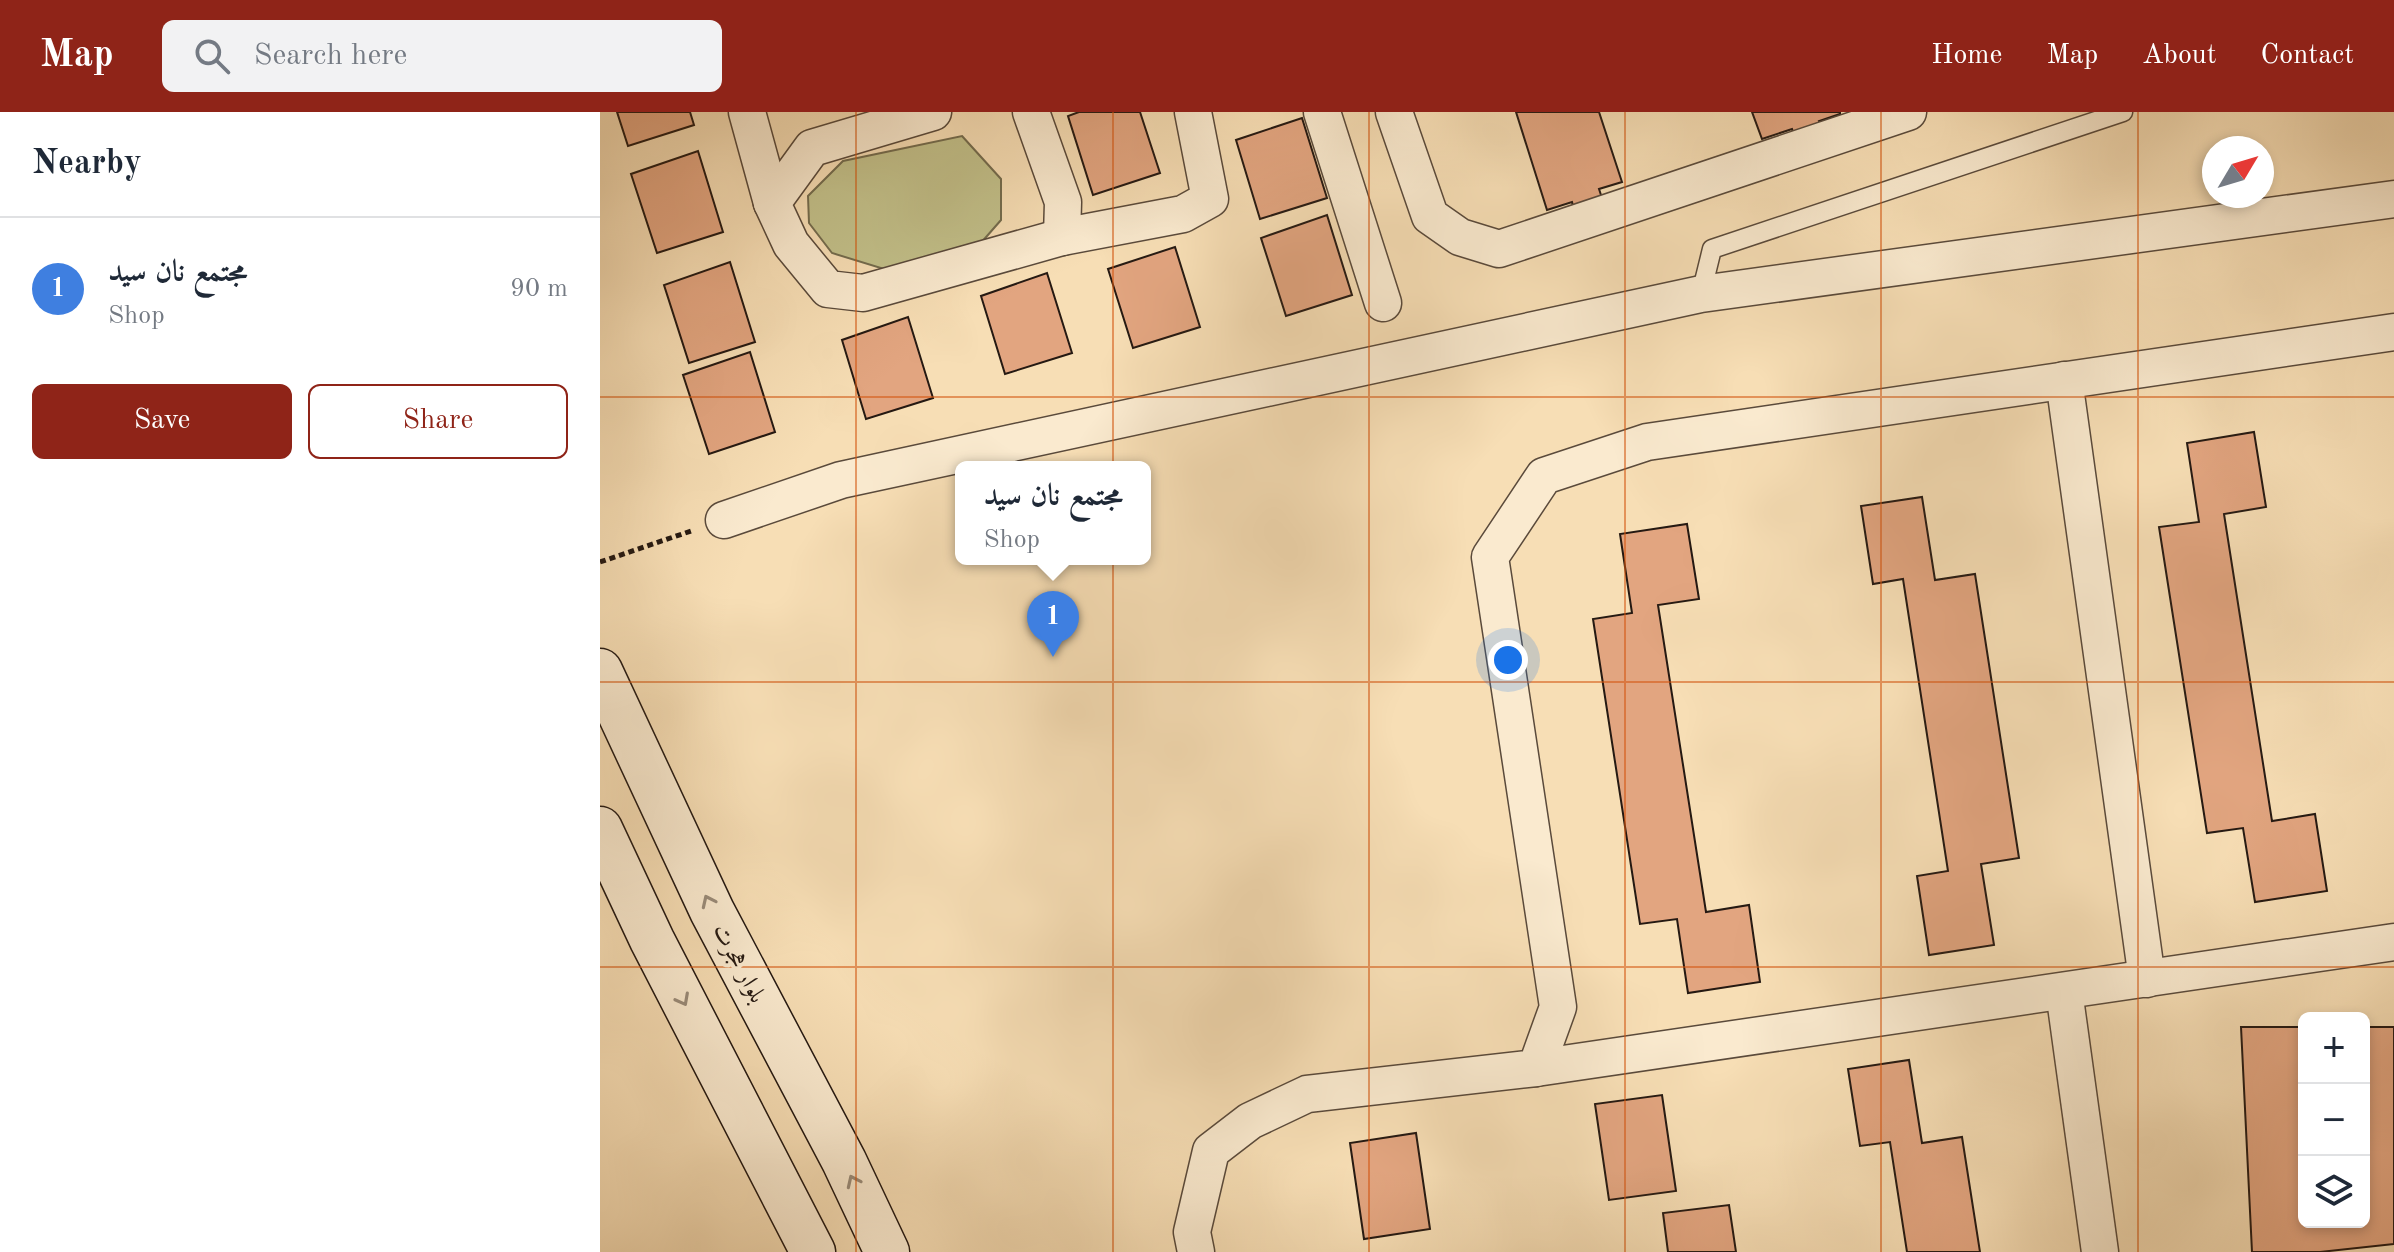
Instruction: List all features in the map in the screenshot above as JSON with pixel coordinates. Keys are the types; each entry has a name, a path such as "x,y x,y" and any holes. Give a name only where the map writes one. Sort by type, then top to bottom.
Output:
{"main road":[{"name":"بلوار هجرت","path":"600,671 712,911 844,1161 887,1252"},
{"path":"600,829 652,940 813,1252"}],"street":[{"path":"747,112 772,203 791,244 828,289 863,293 1062,237 1183,214 1210,199 1197,113"},
{"path":"772,203 812,148 896,117 933,112"},
{"path":"1031,112 1063,202 1062,237"},
{"path":"1322,112 1383,303"},
{"path":"1394,112 1430,216 1460,237 1499,249 1908,112"},
{"path":"724,520 841,480 1701,294 2394,199"},
{"path":"1536,1068 1558,1007 1490,557 1544,476 1647,442 2394,332"},
{"path":"2064,380 2147,979"},
{"path":"1196,1252 1192,1232 1211,1151 1250,1121 1307,1094 1536,1068 2394,942"},
{"path":"2064,991 2100,1252"}],"lane":[{"path":"1701,294 1712,249 2123,112"}],"path":[{"path":"600,562 724,520"}],"shaded area":[{"path":"962,136 1001,179 1001,220 980,244 884,269 832,253 809,223 808,196 843,161"}],"building":[{"path":"617,112 690,112 694,125 628,146"},
{"path":"1079,112 1140,112 1160,173 1093,195 1068,116"},
{"path":"1516,112 1599,112 1622,182 1599,189 1604,204 1575,213 1572,202 1547,210"},
{"path":"1752,112 1840,114 1819,121 1824,133 1797,143 1792,129 1762,139"},
{"path":"1302,118 1327,198 1260,219 1236,140"},
{"path":"698,151 723,232 657,253 631,174"},
{"path":"1327,215 1352,295 1286,316 1261,238"},
{"path":"1175,247 1200,327 1133,348 1108,269"},
{"path":"730,262 755,342 689,363 664,285"},
{"path":"1047,273 1072,353 1005,374 981,296"},
{"path":"908,317 933,398 866,419 842,340"},
{"path":"750,352 775,432 709,454 683,375"},
{"path":"2254,432 2266,507 2224,514 2272,821 2315,814 2327,891 2255,902 2243,828 2207,833 2159,527 2199,522 2187,443"},
{"path":"1922,497 1935,580 1975,574 2019,858 1981,864 1994,945 1929,955 1917,876 1948,871 1903,579 1873,584 1861,506"},
{"path":"1687,524 1699,599 1658,605 1706,912 1749,905 1760,982 1688,993 1677,919 1640,924 1593,619 1632,613 1620,534"},
{"path":"2241,1027 2298,1027 2298,1228 2370,1228 2370,1027 2394,1027 2394,1244 2320,1252 2252,1252"},
{"path":"1909,1060 1922,1143 1962,1137 1980,1252 1907,1252 1890,1142 1860,1146 1848,1069"},
{"path":"1662,1095 1676,1191 1609,1200 1595,1104"},
{"path":"1416,1133 1430,1229 1364,1239 1350,1143"},
{"path":"1729,1205 1736,1252 1668,1252 1663,1213"}],"place":[{"name":"مجتمع نان سید","path":"1053,657"}]}
